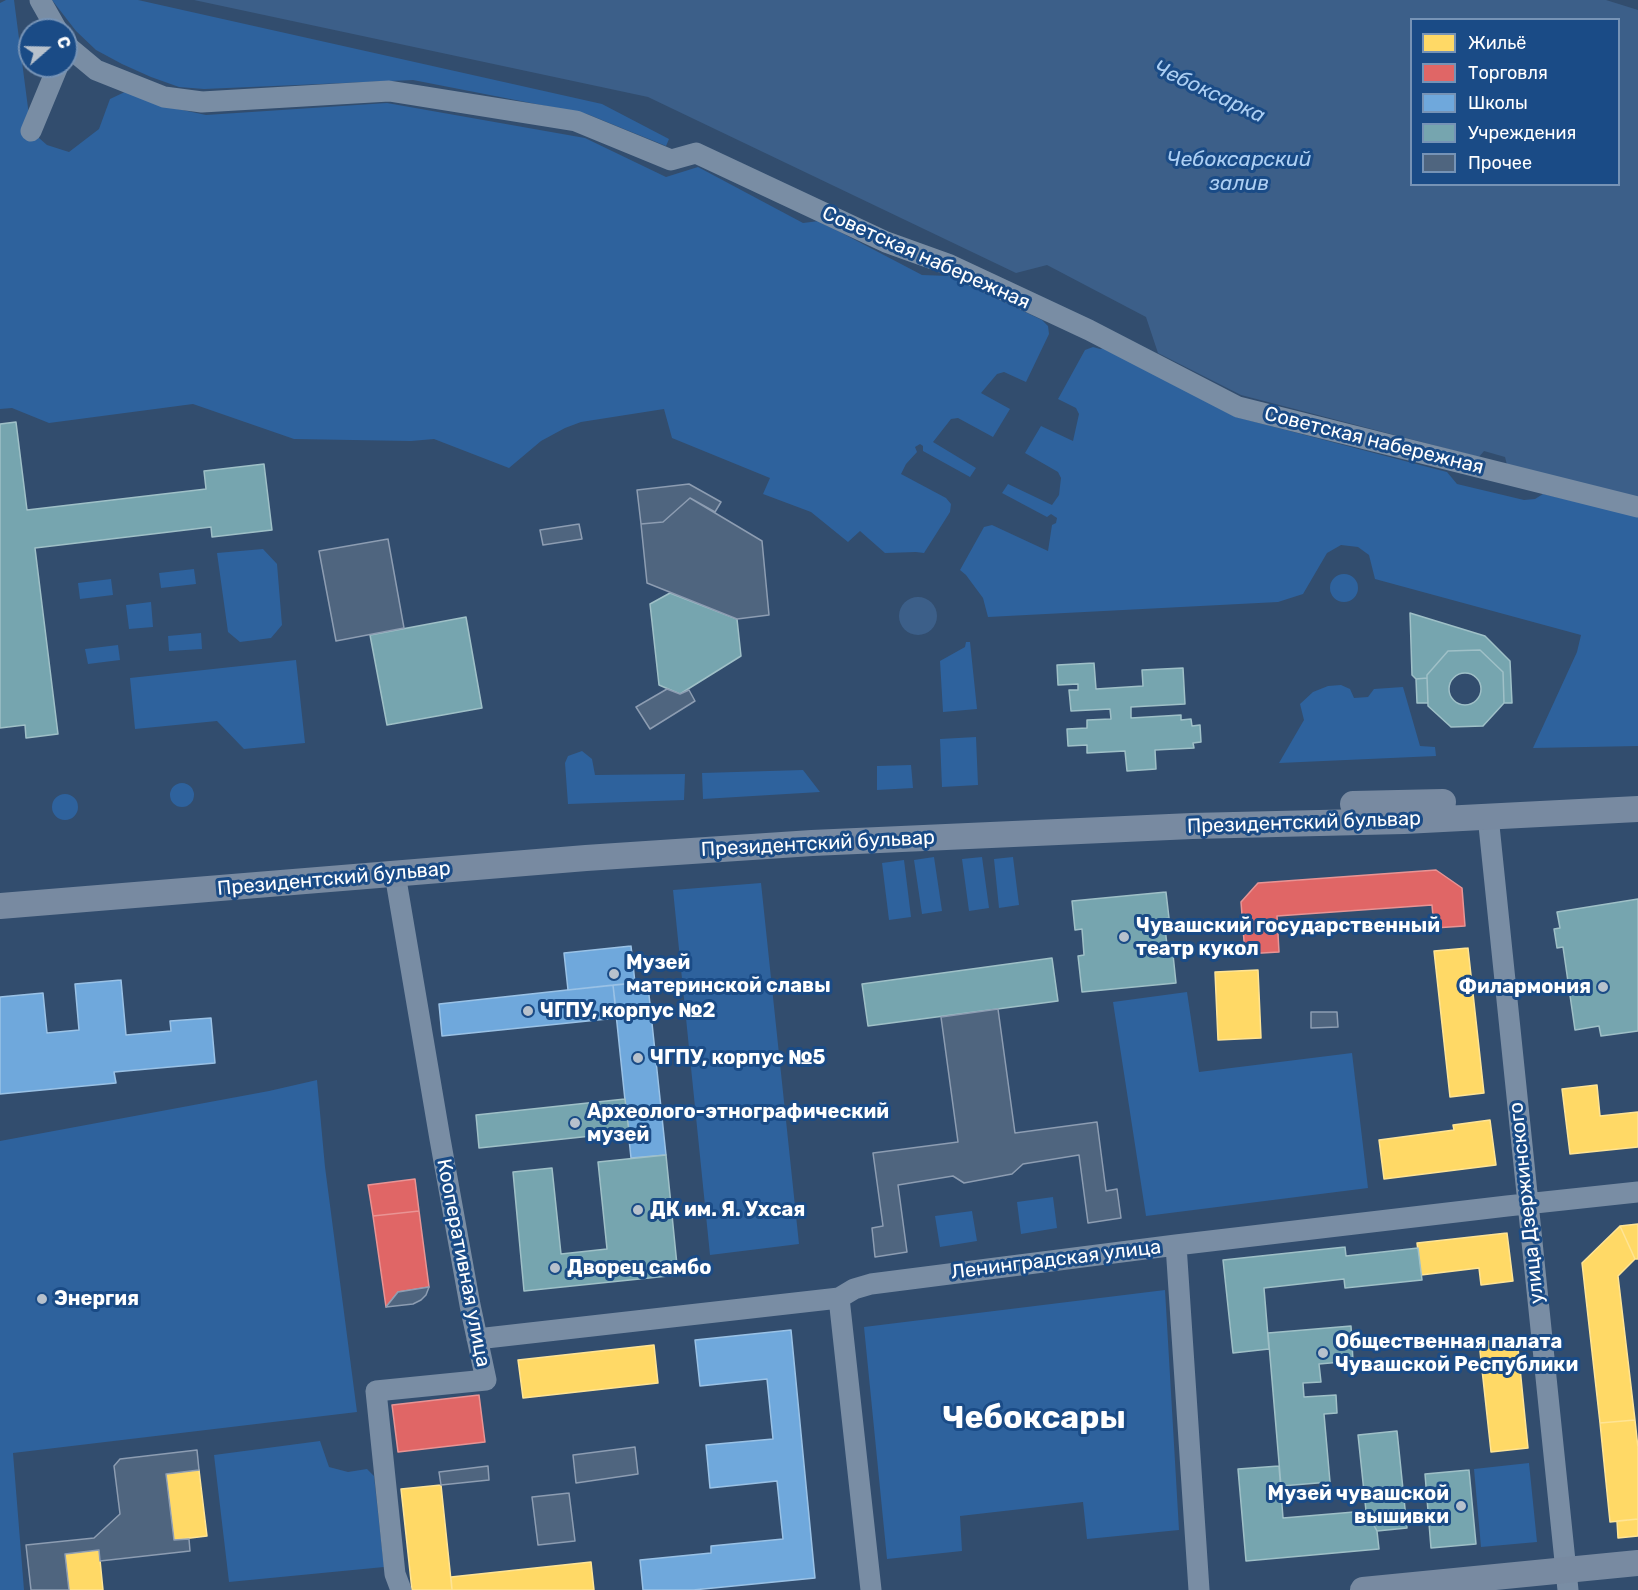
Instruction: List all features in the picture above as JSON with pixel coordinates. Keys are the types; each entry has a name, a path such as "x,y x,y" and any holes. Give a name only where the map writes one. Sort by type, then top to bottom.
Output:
{"main road":[{"name":"Президентский бульвар","path":"0,906 313,873 566,851 1192,818 1253,816 1404,821 1487,808 1638,792"},
{"name":"Президентский бульвар","path":"1487,808 1638,808"},
{"name":"Президентский бульвар","path":"0,890 313,873"},
{"path":"1362,1590 1567,1580 1638,1563"}],"street":[{"path":"40,0 50,18"},
{"name":"Советская набережная","path":"78,56 96,70 164,97 202,102 389,91 576,121 671,160 696,153 886,242 950,265 1089,330 1238,407 1638,507"},
{"path":"31,131 53,78"},
{"name":"улица Дзержинского","path":"1487,808 1567,1580"},
{"name":"Кооперативная улица","path":"394,866 438,1128 486,1380 376,1391 395,1574 401,1590"},
{"name":"Ленинградская улица","path":"477,1339 838,1298 854,1289 871,1284 1176,1245 1638,1192"},
{"path":"1176,1245 1199,1590"},
{"path":"838,1298 871,1590"}],"shaded area":[{"path":"14,0 18,31 18,78 24,78 31,131 47,145 69,152 99,129 110,99 129,90 168,107 206,115 387,103 585,138 666,177 698,167 803,223 819,221 922,275 949,276 1042,320 1048,326 1049,334 1026,382 1004,372 997,374 981,393 1010,409 993,437 958,418 951,419 933,442 976,468 970,477 923,451 923,446 920,444 915,447 917,452 906,464 901,474 946,498 951,504 950,512 924,553 885,553 860,531 848,542 811,512 763,494 770,478 672,438 664,409 581,422 565,428 541,441 509,468 434,439 411,441 294,439 193,404 49,423 12,408 0,409 0,3"},
{"path":"52,0 138,0 602,104 669,139 666,146 587,114 413,80 204,89 179,87 151,77 96,50 78,33 78,18 66,18"},
{"path":"1093,347 1104,348 1236,417 1447,472 1457,484 1524,500 1535,499 1543,494 1638,516 1638,746 1533,748 1577,652 1581,635 1375,579 1369,555 1358,547 1341,545 1327,553 1303,594 1278,602 988,617 983,598 960,570 984,527 992,525 1048,551 1052,525 1056,523 1057,518 1051,514 1047,517 1002,493 1008,484 1052,505 1059,495 1061,478 1058,472 1025,453 1041,426 1073,441 1079,414 1076,408 1058,399 1085,350"},
{"path":"263,549 277,564 282,625 271,638 240,642 228,632 217,553"},
{"path":"194,569 196,584 161,588 159,573"},
{"path":"1344,574 1354,578 1358,588 1354,598 1344,602 1334,598 1330,588 1334,578"},
{"path":"111,579 113,595 80,599 78,583"},
{"path":"151,602 153,627 129,629 126,605"},
{"path":"201,633 202,649 169,651 168,636"},
{"path":"966,642 970,642 977,709 943,712 940,661 965,647"},
{"path":"118,645 120,660 88,664 85,649"},
{"path":"296,660 305,743 244,749 217,721 135,729 130,678"},
{"path":"1341,685 1350,689 1354,698 1368,697 1374,689 1403,687 1420,746 1435,747 1436,756 1279,763 1304,720 1300,704 1313,692 1328,686"},
{"path":"976,737 978,785 942,787 940,739"},
{"path":"582,751 592,759 595,775 685,774 684,800 568,804 565,763 568,756"},
{"path":"911,765 913,788 877,790 877,766"},
{"path":"803,770 820,792 703,799 702,773"},
{"path":"182,783 191,786 194,795 191,804 182,807 173,804 170,795 173,786"},
{"path":"65,794 74,798 78,807 74,816 65,820 56,816 52,807 56,798"},
{"path":"934,857 942,911 922,914 914,860"},
{"path":"982,857 989,908 969,911 962,859"},
{"path":"1013,857 1019,905 999,908 994,859"},
{"path":"904,860 911,917 889,920 882,863"},
{"path":"761,883 799,1244 710,1255 673,890"},
{"path":"1187,992 1199,1072 1352,1053 1368,1188 1146,1216 1113,1002"},
{"path":"317,1080 325,1167 357,1412 13,1453 24,1590 0,1590 0,1141"},
{"path":"1053,1197 1057,1228 1021,1234 1017,1202"},
{"path":"972,1211 977,1241 940,1247 935,1216"},
{"path":"1165,1290 1179,1530 1087,1539 1083,1502 960,1516 962,1551 887,1559 864,1327"},
{"path":"320,1441 329,1467 348,1472 367,1469 374,1476 384,1567 229,1582 214,1455"},
{"path":"1529,1463 1537,1542 1481,1547 1474,1469"}],"water":[{"name":"Чебоксарский залив","path":"194,0 1606,0 1638,10 1638,500 1507,465 1505,457 1484,451 1479,457 1241,395 1158,353 1146,317 1047,265 1016,273 648,97"},
{"path":"918,597 932,602 937,616 932,630 918,635 904,630 899,616 904,602"}],"building: Жильё":[{"path":"1468,948 1484,1093 1450,1097 1434,951"},
{"path":"1258,970 1261,1038 1218,1040 1215,972"},
{"path":"1597,1085 1600,1116 1638,1112 1638,1147 1570,1154 1562,1089"},
{"path":"1490,1120 1496,1165 1384,1179 1379,1140 1454,1130 1453,1125"},
{"path":"1638,1224 1638,1259 1635,1259 1620,1226"},
{"path":"1620,1226 1635,1259 1618,1276 1635,1420 1600,1423 1582,1263"},
{"path":"1507,1233 1513,1281 1481,1285 1479,1268 1421,1275 1417,1243"},
{"path":"1517,1338 1528,1448 1491,1452 1479,1342"},
{"path":"654,1345 658,1383 523,1398 518,1360"},
{"path":"1635,1420 1638,1448 1638,1519 1610,1522 1600,1423"},
{"path":"199,1470 207,1536 174,1540 166,1474"},
{"path":"441,1485 452,1590 412,1590 401,1489"},
{"path":"1638,1519 1638,1536 1618,1538 1617,1521"},
{"path":"99,1550 103,1590 69,1590 65,1554"},
{"path":"591,1562 594,1590 452,1590 451,1577"}],"building: Торговля":[{"path":"1436,870 1462,888 1465,926 1434,928 1432,905 1277,916 1279,952 1245,954 1241,902 1258,883"},
{"path":"415,1179 419,1211 373,1216 368,1185"},
{"path":"419,1211 429,1287 398,1292 386,1307 373,1216"},
{"path":"479,1395 485,1442 398,1452 392,1405"}],"building: Школы":[{"path":"631,946 635,983 568,990 564,953"},
{"path":"121,980 126,1035 171,1031 170,1021 211,1018 215,1063 114,1072 116,1083 0,1094 0,997 43,993 47,1033 79,1030 75,984"},
{"name":"ЧГПУ, корпус №5","path":"635,983 649,995 666,1155 631,1158 613,985"},
{"name":"ЧГПУ, корпус №2","path":"613,985 617,1018 442,1036 439,1004"},
{"path":"791,1330 815,1578 693,1590 643,1590 640,1560 711,1553 711,1546 783,1539 777,1481 710,1488 706,1445 773,1439 767,1379 700,1386 695,1340"}],"building: Учреждения":[{"path":"16,422 27,510 206,489 204,471 264,464 272,530 212,537 211,527 35,548 58,734 26,738 25,725 0,728 0,424"},
{"path":"670,593 737,619 741,656 680,694 659,685 650,604"},
{"path":"1410,613 1485,636 1510,661 1512,703 1504,703 1503,672 1480,650 1448,651 1427,675 1427,678 1416,679 1412,675"},
{"path":"466,617 482,708 387,725 370,635"},
{"path":"1480,650 1503,672 1504,703 1483,726 1451,727 1428,706 1427,675 1448,651"},
{"path":"1094,663 1096,689 1143,686 1142,670 1183,668 1185,704 1131,707 1131,718 1181,715 1181,720 1191,719 1192,726 1200,725 1201,742 1193,743 1194,748 1155,750 1156,769 1127,771 1125,751 1087,753 1087,745 1068,746 1067,729 1087,728 1087,720 1111,719 1110,709 1071,711 1069,690 1078,690 1078,684 1058,685 1057,665"},
{"path":"1465,673 1477,677 1481,689 1477,701 1465,705 1453,701 1449,689 1453,677"},
{"path":"1427,678 1428,703 1417,703 1416,679"},
{"name":"Чувашский государственный театр кукол","path":"1166,892 1169,918 1164,919 1167,945 1172,945 1176,983 1082,992 1078,956 1084,955 1082,929 1075,930 1072,901"},
{"name":"Филармония","path":"1638,899 1638,1031 1601,1036 1599,1026 1575,1030 1563,947 1557,948 1554,929 1560,928 1557,912"},
{"path":"1052,958 1058,1001 868,1026 862,984"},
{"path":"625,1099 629,1132 479,1148 476,1115"},
{"name":"ДК им. Я. Ухсая","path":"666,1155 678,1275 524,1291 513,1172 552,1168 561,1254 607,1249 598,1162"},
{"path":"1345,1247 1346,1256 1418,1248 1422,1280 1345,1288 1344,1279 1264,1288 1269,1349 1233,1353 1223,1260"},
{"path":"1351,1326 1353,1361 1319,1364 1321,1382 1303,1383 1304,1397 1336,1395 1337,1413 1324,1414 1330,1482 1281,1486 1268,1333"},
{"path":"1397,1431 1407,1528 1377,1531 1366,1511 1358,1435"},
{"path":"1279,1466 1283,1518 1366,1511 1377,1531 1379,1549 1246,1561 1238,1469"},
{"path":"1469,1470 1476,1544 1431,1548 1425,1474"}],"building: Прочее":[{"path":"689,484 721,502 715,512 690,498 663,522 641,524 637,490"},
{"path":"690,498 762,541 769,615 737,619 647,583 641,524 663,522"},
{"path":"579,524 582,539 543,545 540,530"},
{"path":"388,539 404,628 336,641 319,551"},
{"path":"667,689 680,694 689,690 695,701 650,729 636,707"},
{"path":"998,1009 1015,1133 1097,1122 1106,1191 1117,1189 1121,1218 1088,1223 1079,1155 1023,1164 1012,1174 964,1183 953,1176 898,1185 907,1252 875,1257 872,1228 883,1226 873,1153 958,1142 941,1017"},
{"path":"1311,1012 1337,1012 1338,1027 1311,1028"},
{"path":"429,1287 426,1295 413,1304 386,1307 398,1292"},
{"path":"635,1447 638,1474 576,1483 573,1455"},
{"path":"197,1450 199,1470 166,1474 174,1540 189,1539 190,1551 100,1561 99,1550 65,1554 69,1590 31,1590 26,1545 94,1538 120,1514 114,1466 120,1459"},
{"path":"488,1466 489,1480 441,1485 439,1472"},
{"path":"569,1493 575,1541 538,1545 532,1497"}],"place":[{"name":"Чувашский государственный театр кукол","path":"1124,937"},
{"name":"Музей материнской славы","path":"614,974"},
{"name":"Филармония","path":"1603,987"},
{"name":"ЧГПУ, корпус №2","path":"528,1011"},
{"name":"ЧГПУ, корпус №5","path":"638,1058"},
{"name":"Археолого-этнографический музей","path":"575,1123"},
{"name":"ДК им. Я. Ухсая","path":"638,1210"},
{"name":"Дворец самбо","path":"555,1268"},
{"name":"Энергия","path":"42,1299"},
{"name":"Общественная палата Чувашской Республики","path":"1323,1353"},
{"name":"Музей чувашской вышивки","path":"1461,1506"}],"district":[{"name":"Чебоксары","path":"1034,1419"}],"water label":[{"name":"Чебоксарка","path":"1209,92"}]}
